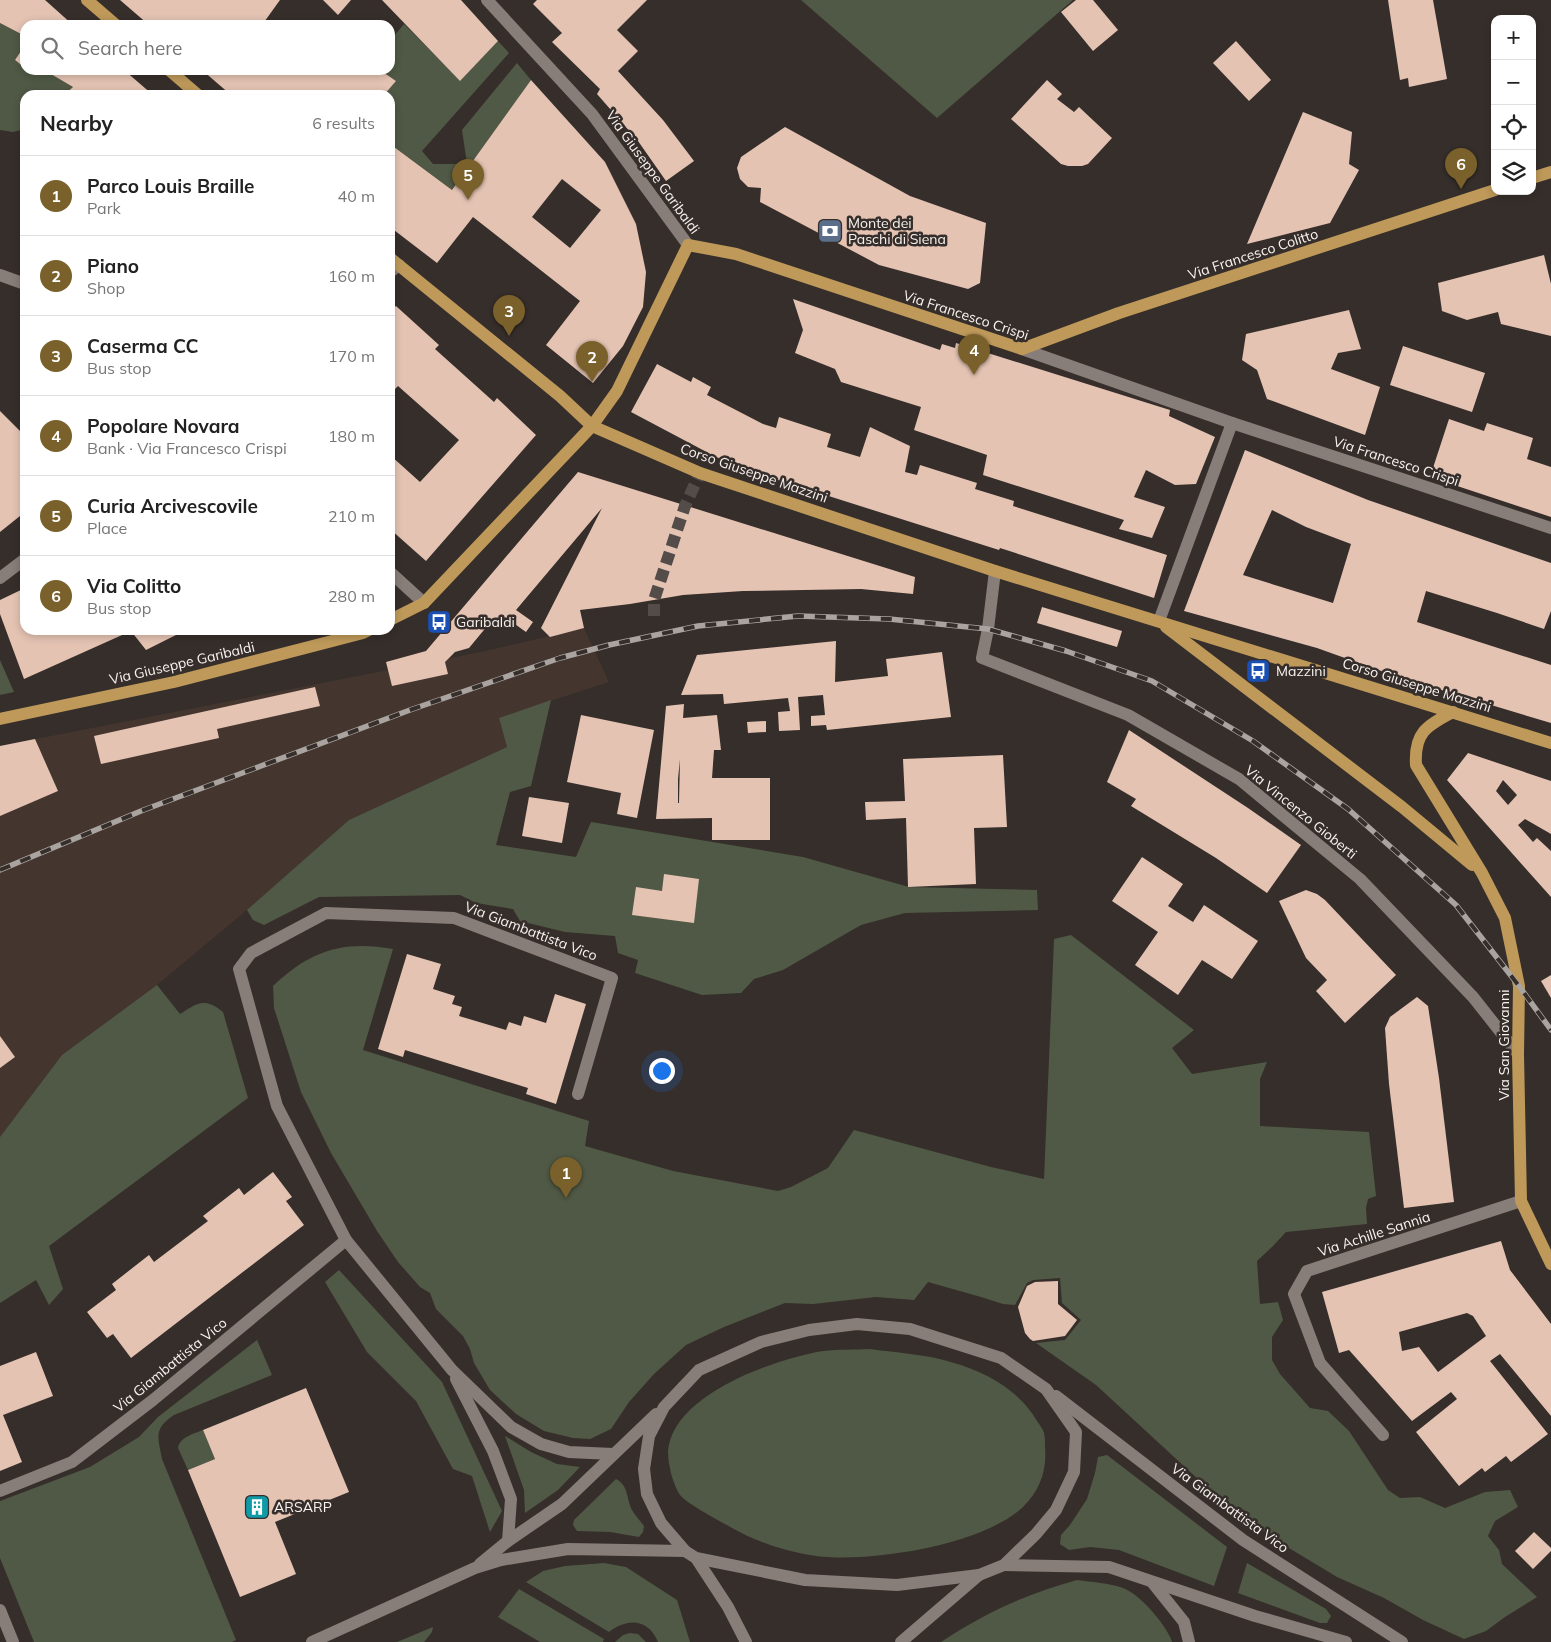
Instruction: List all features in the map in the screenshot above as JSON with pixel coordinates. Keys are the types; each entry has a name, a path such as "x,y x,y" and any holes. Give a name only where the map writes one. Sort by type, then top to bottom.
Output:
{"main road":[{"path":"87,0 110,20"},
{"path":"175,75 192,90"},
{"path":"1536,177 1551,172"},
{"name":"Via Francesco Colitto","path":"1022,349 1119,313 1491,191"},
{"name":"Via Francesco Crispi","path":"688,245 736,254 1022,349"},
{"name":"Via Giuseppe Garibaldi","path":"395,618 424,603 592,426 617,391 688,245"},
{"name":"Corso Giuseppe Mazzini","path":"395,267 560,396 592,426 700,473 996,571 1551,742"},
{"name":"Corso Giuseppe Mazzini","path":"1158,621 1394,801 1482,874"},
{"name":"Via Giuseppe Garibaldi","path":"0,719 174,682 355,635"},
{"name":"Via San Giovanni","path":"1453,712 1433,722 1420,735 1415,750 1416,765 1482,874 1505,918 1519,986 1518,1054 1521,1201 1551,1264"}],"street":[{"name":"Via Giuseppe Garibaldi","path":"488,0 592,114 688,245"},
{"path":"0,275 20,282"},
{"name":"Via Francesco Crispi","path":"1022,349 1232,423 1551,528"},
{"path":"1158,621 1232,423"},
{"path":"0,578 20,563"},
{"name":"Via Vincenzo Gioberti","path":"996,571 982,658 1128,715 1239,779 1360,879 1473,997 1518,1054"},
{"path":"395,577 424,603"},
{"name":"Via Giambattista Vico","path":"578,1094 612,978 454,918 326,913 251,953 239,969 277,1106 346,1240 452,1370 511,1427 541,1444 569,1452 612,1454"},
{"name":"Via Achille Sannia","path":"1383,1435 1320,1363 1294,1294 1307,1271 1521,1201"},
{"name":"Via Giambattista Vico","path":"0,1491 72,1462 152,1400 346,1240"},
{"name":"Via Giambattista Vico","path":"664,1407 699,1370 762,1342 809,1330 857,1324 910,1329 1001,1358 1046,1389 1243,1540 1402,1642"},
{"name":"Via Giambattista Vico","path":"452,1370 493,1451 512,1499 508,1541"},
{"path":"312,1642 475,1568 501,1560 568,1549 690,1555 804,1580 897,1585 979,1575 1004,1565 1036,1534 1056,1510 1074,1472 1076,1432 1046,1389"},
{"path":"475,1568 508,1541 562,1504 612,1454 664,1407"},
{"path":"664,1407 648,1436 644,1470 647,1494 661,1523 690,1555 728,1607 746,1642"},
{"path":"1004,1565 1109,1567 1255,1616 1346,1642"},
{"path":"901,1642 979,1575"},
{"path":"1152,1582 1184,1622 1189,1642"},
{"path":"0,1610 13,1642"}],"shaded area":[{"path":"584,628 609,682 499,718 507,747 349,820 247,910 157,985 62,1055 0,1137 0,746 481,652"}],"green space":[{"path":"801,0 1073,0 937,118"},
{"path":"0,23 20,33 20,52 15,60 20,64 20,75 53,75 73,87 70,90 20,90 20,130 13,132 0,130"},
{"path":"404,24 460,80 498,41 509,53 422,151 433,164 467,164 462,130 517,63 531,80 452,190 395,148 395,90 388,90 396,81 387,75 395,75 395,35"},
{"path":"0,660 14,692 0,695"},
{"path":"551,700 531,786 510,792 496,845 576,857 591,822 803,857 909,887 1037,890 1038,910 905,913 861,925 783,970 754,979 741,993 702,995 635,973 638,960 618,953 615,936 565,932 520,921 513,909 476,903 460,895 319,897 264,925 253,920 247,910 349,820 507,747 499,718"},
{"path":"1071,935 1194,1030 1172,1048 1192,1074 1267,1062 1260,1079 1260,1126 1369,1132 1376,1196 1368,1199 1366,1208 1367,1224 1286,1232 1257,1261 1260,1304 1278,1302 1283,1320 1272,1337 1272,1360 1280,1374 1310,1408 1328,1411 1349,1431 1388,1490 1400,1498 1420,1497 1445,1508 1485,1492 1510,1490 1518,1507 1495,1521 1488,1536 1499,1550 1502,1564 1537,1597 1486,1631 1464,1639 1423,1620 1384,1598 1337,1577 1274,1539 1212,1492 1096,1385 1036,1343 1065,1340 1081,1320 1062,1303 1060,1278 1033,1280 1027,1283 1015,1305 1003,1304 928,1282 914,1300 876,1297 813,1304 785,1303 724,1327 686,1345 654,1374 629,1402 611,1429 590,1439 573,1438 544,1431 516,1414 490,1390 474,1363 470,1349 463,1336 436,1309 430,1293 420,1287 398,1262 377,1231 331,1153 301,1092 274,1008 273,986 300,964 314,957 328,951 358,946 393,949 363,1050 589,1121 585,1146 673,1171 778,1191 791,1187 828,1168 854,1130 991,1167 1044,1179 1054,939"},
{"path":"157,985 180,1014 201,1003 211,1004 223,1012 248,1098 49,1246 63,1289 49,1305 36,1280 0,1303 0,1137 62,1055"},
{"path":"339,1270 442,1382 502,1511 490,1532 472,1476 453,1469 416,1401 367,1352 325,1282"},
{"path":"257,1340 272,1375 174,1415 163,1425 159,1434 162,1459 236,1640 232,1642 34,1642 0,1558 0,1501 90,1467 139,1437 158,1417"},
{"path":"870,1349 944,1360 990,1377 1012,1392 1030,1410 1041,1427 1045,1438 1045,1464 1041,1480 1029,1501 1005,1520 981,1532 954,1541 895,1554 839,1557 805,1554 762,1542 712,1517 680,1495 670,1468 669,1444 679,1423 697,1404 721,1387 775,1363 823,1351"},
{"path":"203,1430 215,1459 188,1470 178,1448 179,1444 188,1436"},
{"path":"505,1436 531,1452 557,1464 580,1467 558,1490 525,1513 524,1490"},
{"path":"1107,1455 1227,1547 1214,1586 1119,1550 1090,1547 1069,1550 1060,1544 1061,1535 1087,1499 1098,1457"},
{"path":"616,1479 623,1485 632,1510 644,1526 643,1532 639,1537 610,1532 577,1531 573,1525 574,1520"},
{"path":"604,1563 626,1567 677,1600 690,1642 658,1642 649,1628 636,1623 623,1624 609,1632 526,1582 543,1571 565,1566"},
{"path":"1247,1563 1326,1609 1331,1616 1327,1623 1320,1623 1238,1593"},
{"path":"1077,1580 1112,1585 1130,1591 1152,1611 1165,1628 1172,1642 941,1642 1006,1605"},
{"path":"519,1589 604,1639 603,1642 540,1642 498,1617"},
{"path":"433,1627 432,1632 424,1642 397,1642"},
{"path":"630,1633 638,1634 646,1642 615,1642 623,1635"}],"building":[{"path":"0,0 45,0 67,20 20,20 20,33 0,23"},
{"path":"120,0 280,0 266,20 143,20"},
{"path":"323,0 351,0 338,15"},
{"path":"382,0 461,0 498,41 460,81"},
{"path":"537,0 647,0 617,30 638,51 618,71 663,120 694,161 666,181 638,141 597,94 600,89 552,42 562,33 533,4"},
{"path":"1076,0 1093,0 1118,30 1093,51 1061,12"},
{"path":"1388,0 1433,0 1447,79 1409,87 1408,78 1400,80"},
{"path":"1236,41 1271,80 1249,101 1213,63"},
{"path":"20,52 20,64 15,60"},
{"path":"53,75 130,75 147,90 70,90 73,87"},
{"path":"208,75 387,75 396,81 388,90 225,90"},
{"path":"531,80 605,162 636,224 646,272 643,307 623,346 593,383 546,345 580,301 473,217 437,263 395,231 395,148 452,190","holes":["562,179 601,210 570,248 532,217"]},
{"path":"1047,80 1062,94 1057,99 1074,112 1079,107 1112,138 1088,164 1068,166 1061,164 1011,119"},
{"path":"1303,112 1352,132 1349,164 1359,170 1330,223 1247,244"},
{"path":"785,127 910,196 986,223 980,283 968,289 879,265 760,202 761,188 748,187 740,179 737,168 741,157"},
{"path":"1544,255 1551,284 1551,336 1501,324 1498,312 1467,320 1442,311 1438,283"},
{"path":"793,299 940,350 942,344 955,348 956,343 1170,410 1169,416 1215,437 1196,484 1175,485 1146,470 1134,497 1165,507 1152,538 1119,529 1124,520 983,475 987,455 914,430 921,407 841,382 835,369 795,353 803,330"},
{"path":"395,307 439,345 435,349 494,402 497,398 536,435 426,561 395,533 395,460 420,482 459,440 398,386 395,389"},
{"path":"1349,310 1361,349 1338,353 1331,369 1380,387 1365,435 1267,399 1257,370 1242,360 1246,334"},
{"path":"1403,346 1485,373 1472,412 1390,385"},
{"path":"657,364 691,382 693,377 711,387 707,395 763,424 776,428 779,417 831,434 827,447 860,457 870,427 910,446 905,472 917,475 920,465 977,483 975,489 1014,501 1013,506 1167,555 1154,598 1000,548 999,550 775,479 716,457 631,412"},
{"path":"0,411 20,431 20,516 0,532"},
{"path":"1449,419 1484,431 1487,423 1533,438 1527,459 1551,467 1551,517 1430,477"},
{"path":"1245,450 1368,500 1551,563 1551,611 1544,629 1426,591 1417,622 1551,665 1551,723 1398,677 1317,648 1184,611","holes":["1272,510 1306,527 1351,544 1333,603 1243,575"]},
{"path":"578,472 915,577 913,594 861,589 743,591 683,595 580,610 584,628 550,637 541,628 602,508 516,610 533,622 526,632 505,617 500,624 493,619 469,648 455,652 445,662 448,674 392,686 386,662 426,651"},
{"path":"20,590 20,635 122,635 24,679 0,614 0,600"},
{"path":"1042,607 1122,631 1117,647 1037,623"},
{"path":"134,635 176,635 146,650"},
{"path":"836,641 835,682 888,676 886,659 942,652 951,717 827,730 826,725 811,726 811,716 825,715 823,695 798,697 800,730 779,731 778,712 790,711 788,698 724,704 723,694 681,695 697,655"},
{"path":"315,687 320,706 217,729 219,738 101,764 94,736"},
{"path":"684,704 683,718 717,715 721,750 714,750 712,778 770,778 770,840 712,840 712,818 656,819 666,706","holes":["680,759 679,803 678,779"]},
{"path":"581,715 654,730 637,818 617,814 621,793 567,782"},
{"path":"766,721 766,732 748,733 747,722"},
{"path":"1129,730 1301,845 1267,893 1216,858 1131,806 1136,799 1107,782"},
{"path":"35,739 58,791 0,816 0,746"},
{"path":"1468,753 1551,781 1551,834 1525,819 1518,825 1533,842 1537,838 1551,851 1551,897 1447,780","holes":["1503,780 1517,795 1508,805 1496,791"]},
{"path":"1003,755 1007,827 974,828 976,884 908,887 906,818 866,820 865,802 905,801 903,759"},
{"path":"529,797 569,803 562,843 522,836"},
{"path":"1142,857 1183,884 1168,906 1193,922 1204,905 1258,941 1232,979 1202,960 1178,995 1135,965 1158,932 1112,901"},
{"path":"664,874 699,879 694,923 632,915 636,887 662,891"},
{"path":"1306,890 1317,894 1325,900 1396,975 1345,1023 1316,991 1327,980 1306,958 1279,901"},
{"path":"407,954 441,964 433,989 455,996 452,1004 462,1007 459,1016 506,1030 509,1022 521,1026 524,1016 546,1023 555,994 586,1004 556,1104 526,1094 528,1088 405,1050 403,1057 378,1049"},
{"path":"1551,975 1551,998 1541,981"},
{"path":"1417,997 1428,1006 1454,1202 1404,1208 1389,1084 1385,1028 1390,1017"},
{"path":"0,1036 15,1057 0,1068"},
{"path":"273,1172 292,1197 286,1201 304,1225 131,1358 113,1334 107,1338 87,1312 116,1290 112,1284 149,1255 154,1262 208,1221 203,1216 239,1188 244,1195"},
{"path":"1501,1241 1510,1270 1551,1324 1551,1416 1500,1354 1490,1361 1548,1434 1511,1462 1506,1456 1485,1472 1482,1468 1459,1486 1416,1432 1457,1399 1451,1392 1412,1421 1349,1350 1339,1353 1322,1292","holes":["1467,1313 1473,1316 1486,1336 1438,1372 1419,1347 1402,1351 1399,1332"]},
{"path":"1058,1281 1058,1304 1077,1320 1065,1336 1033,1341 1025,1333 1018,1307 1027,1286 1035,1282"},
{"path":"36,1352 53,1396 3,1415 22,1462 0,1471 0,1366"},
{"name":"ARSARP","path":"306,1388 349,1492 275,1522 296,1574 240,1597 188,1470 215,1459 203,1430"},
{"path":"1534,1532 1551,1548 1551,1551 1533,1569 1515,1551"}],"tunnel":[{"path":"654,616 654,600 685,506 700,473"}],"railway":[{"path":"0,870 141,811 410,710 560,658 609,645 698,626 798,616 889,619 988,629 1066,651 1152,681 1253,741 1348,809 1456,905 1551,1030"}],"place":[{"name":"Via Colitto","path":"1461,189"},
{"name":"Curia Arcivescovile","path":"468,200"},
{"name":"Monte dei Paschi di Siena","path":"830,231"},
{"name":"Caserma CC","path":"509,336"},
{"name":"Popolare Novara","path":"974,375"},
{"name":"Piano","path":"592,382"},
{"name":"Garibaldi","path":"439,622"},
{"name":"Mazzini","path":"1258,671"},
{"name":"Parco Louis Braille","path":"566,1198"},
{"name":"ARSARP","path":"257,1507"}]}
